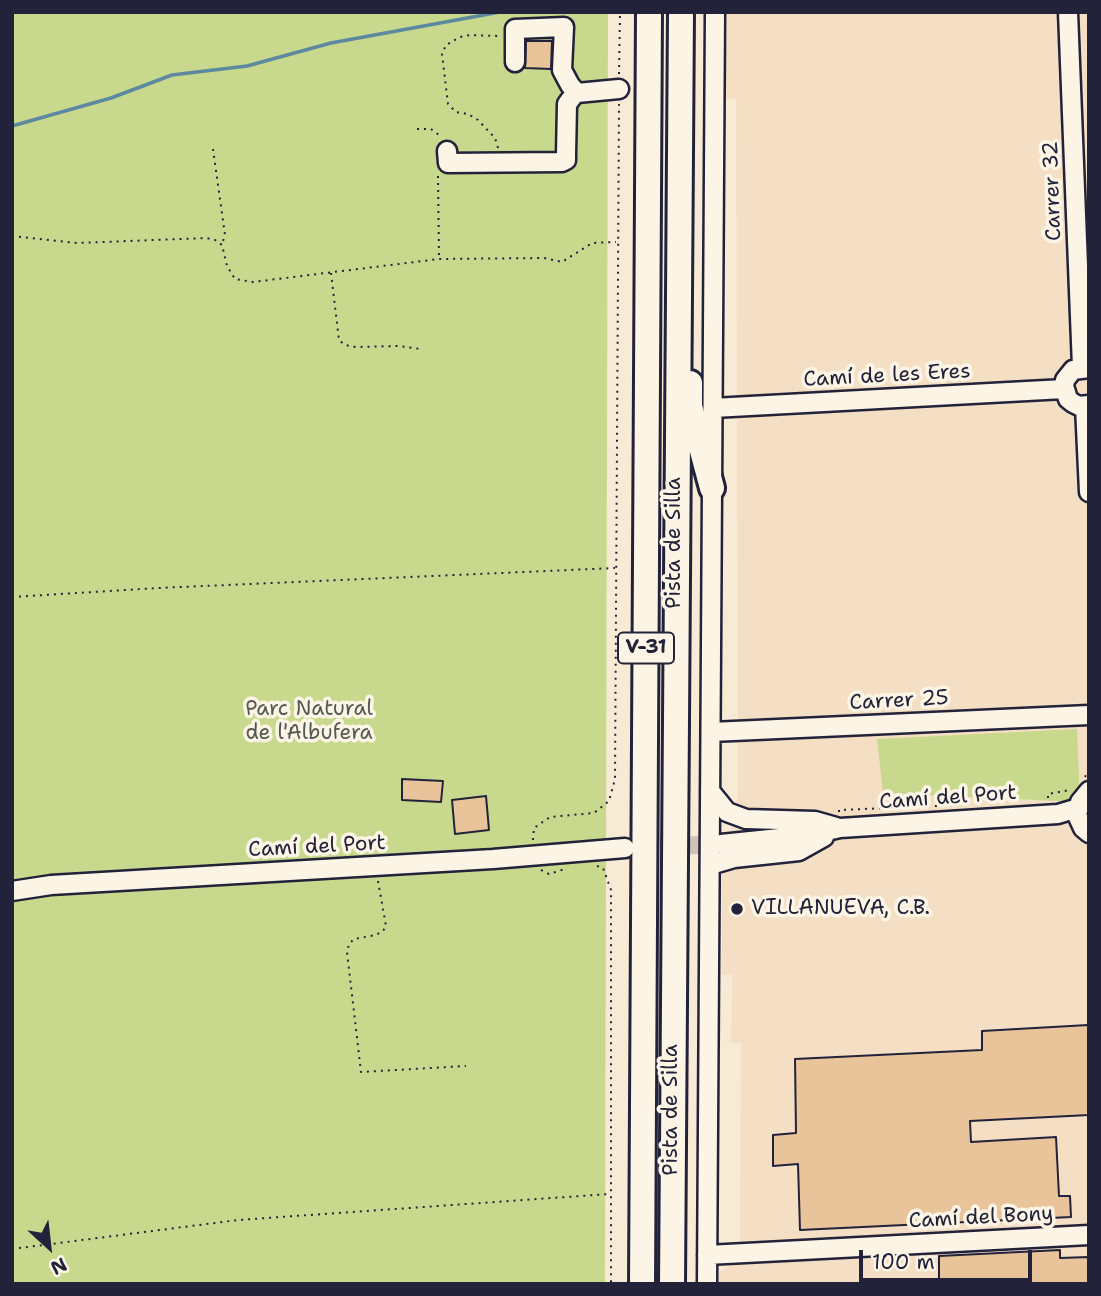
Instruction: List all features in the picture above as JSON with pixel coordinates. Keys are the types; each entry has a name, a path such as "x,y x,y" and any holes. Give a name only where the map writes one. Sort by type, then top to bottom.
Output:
{"highway":[{"name":"Pista de Silla","path":"642,1284 649,12"},
{"name":"Pista de Silla","path":"671,1284 681,12"},
{"path":"679,261 689,297 690,406 712,488"}],"street":[{"path":"707,1284 715,12"},
{"name":"Carrer 32","path":"1068,12 1081,120 1086,368"},
{"path":"515,62 515,29 564,27 562,69 577,93"},
{"path":"443,149 448,163 555,163 566,160 567,104 577,93 619,89"},
{"path":"1086,368 1068,374 1064,389 1073,403 1087,405 1089,492"},
{"name":"Camí de les Eres","path":"713,408 1064,389"},
{"name":"Carrer 25","path":"711,732 1089,715"},
{"path":"1081,787 1082,821"},
{"name":"Camí del Port","path":"710,791 727,813 746,819 815,821 840,828"},
{"name":"Camí del Port","path":"721,844 809,835 840,828 1053,807 1082,821"},
{"name":"Camí del Port","path":"710,865 734,858 799,851 840,828"},
{"name":"Camí del Port","path":"12,891 51,885 532,857 625,848"},
{"name":"Camí del Bony","path":"707,1255 1089,1236"}],"path":[{"path":"574,866 549,874 535,867 532,857 534,828 550,817 594,813 609,801 615,779 620,12"},
{"path":"503,162 495,138 488,130 478,120 468,114 456,113 447,104 442,54 446,45 460,37 503,36 515,29"},
{"path":"417,129 431,129 439,135 443,149"},
{"path":"213,149 225,235 222,245 227,266 235,279 253,282 439,259 544,258 562,262 592,243 617,242"},
{"path":"439,168 439,259"},
{"path":"12,236 77,243 206,237 222,245"},
{"path":"331,272 339,340 345,345 356,347 398,346 421,349"},
{"path":"12,597 158,587 615,569"},
{"path":"1053,807 1048,794 1081,787 1089,769"},
{"path":"840,828 839,810 965,804"},
{"path":"590,863 603,868 611,890 611,1284"},
{"path":"377,866 386,926 376,935 354,939 347,952 361,1072 466,1066"},
{"path":"12,1249 239,1220 610,1194"}],"shaded area":[{"path":"724,12 1089,12 1089,1284 717,1284 719,1272 728,1266 740,1240 741,1043 731,1043 732,975 722,975 722,873 738,795 736,99 723,98"}],"green space":[{"name":"Parc Natural de l'Albufera","path":"12,12 608,12 605,1284 12,1284"},
{"path":"1077,729 1080,802 883,793 877,739"}],"building":[{"path":"526,41 552,41 551,69 525,68"},
{"path":"402,779 443,781 441,802 402,800"},
{"path":"486,796 489,830 455,834 452,800"},
{"path":"1088,1025 1089,1115 970,1121 971,1142 1056,1137 1059,1196 1070,1196 1071,1217 800,1230 798,1164 773,1166 773,1135 796,1133 795,1059 982,1050 982,1031"},
{"path":"1060,1250 1060,1258 1089,1257 1089,1284 939,1284 939,1256"}],"waterway":[{"path":"12,126 111,98 172,75 247,66 331,43 500,12"}],"tunnel":[{"path":"633,848 721,844"}],"place":[{"name":"VILLANUEVA, C.B.","path":"737,909"}]}
